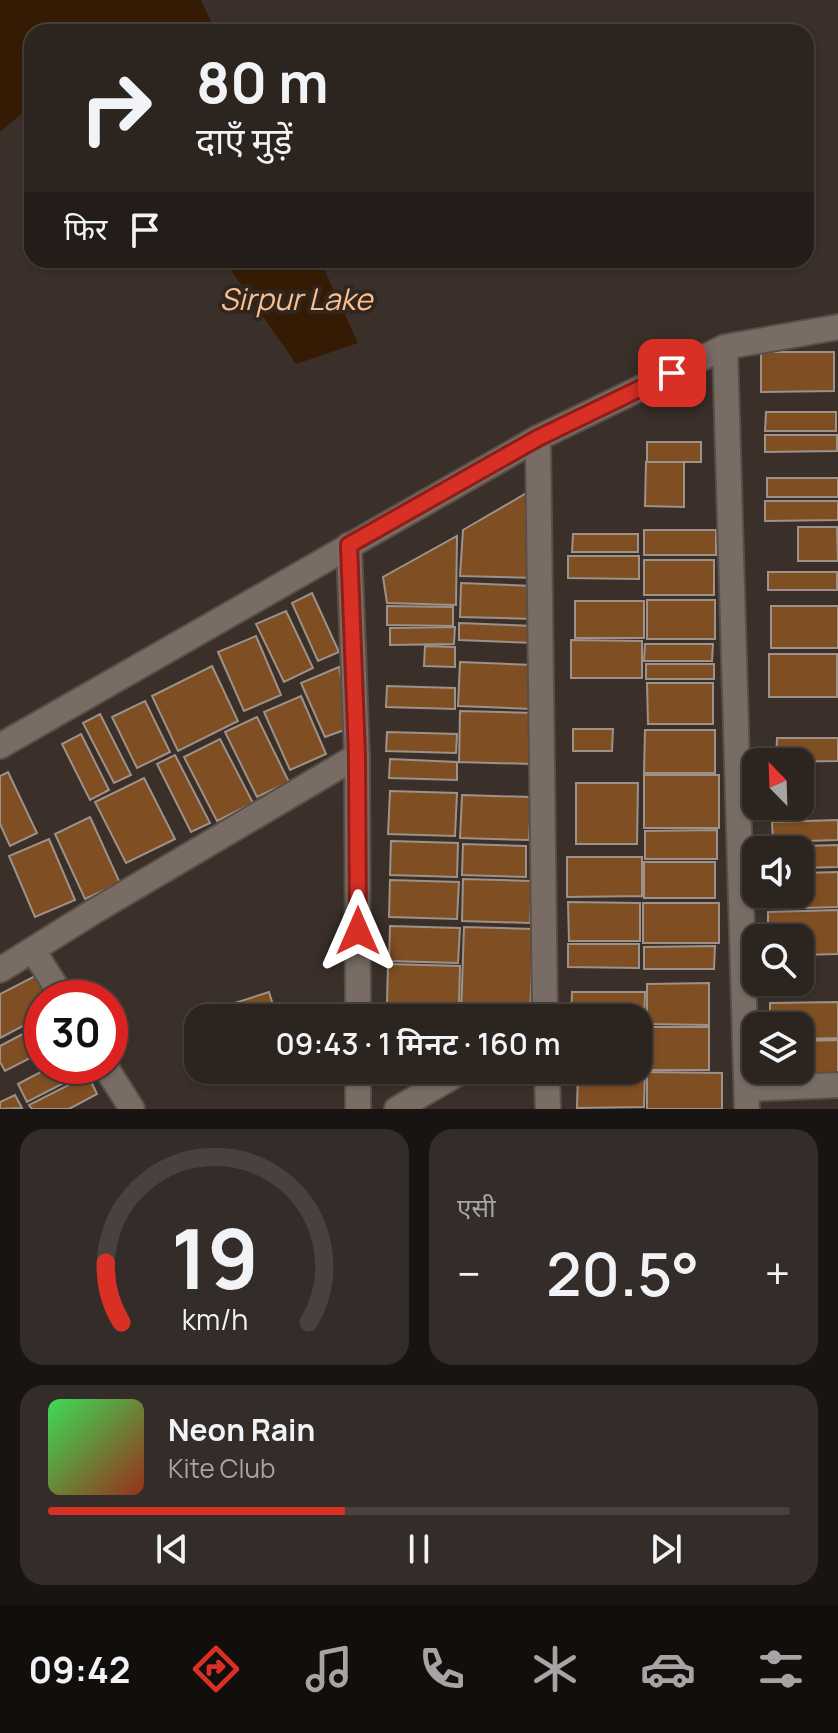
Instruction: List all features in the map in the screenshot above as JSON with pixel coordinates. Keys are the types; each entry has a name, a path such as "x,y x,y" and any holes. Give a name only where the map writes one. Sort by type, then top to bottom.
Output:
{"street":[{"path":"0,746 538,438 725,347 838,327"},
{"path":"725,347 747,1099 838,1085"},
{"path":"538,438 545,1004"},
{"path":"349,545 357,756 358,1004"},
{"path":"0,970 357,756"},
{"path":"33,950 52,980"},
{"path":"116,1084 132,1109"},
{"path":"358,1084 358,1109"},
{"path":"397,1109 440,1084"},
{"path":"547,1084 548,1109"}],"water":[{"path":"0,0 201,0 212,24 24,24 24,112 0,132"},
{"name":"Sirpur Lake","path":"230,268 324,268 358,343 296,364"}],"building":[{"path":"761,352 834,352 834,391 761,392"},
{"path":"766,412 836,412 836,431 765,431"},
{"path":"765,435 837,435 837,451 765,452"},
{"path":"647,442 701,442 701,462 647,462"},
{"path":"646,462 684,462 684,507 645,506"},
{"path":"767,478 838,478 838,497 767,497"},
{"path":"530,491 535,578 460,576 463,530"},
{"path":"765,501 838,501 838,520 765,521"},
{"path":"798,527 837,527 838,561 798,561"},
{"path":"644,530 716,530 716,555 644,555"},
{"path":"573,534 638,534 638,552 572,552"},
{"path":"457,536 456,605 387,603 383,577"},
{"path":"568,556 639,556 639,579 568,578"},
{"path":"644,560 714,560 714,595 644,595"},
{"path":"768,572 837,572 837,590 768,590"},
{"path":"461,583 535,586 534,619 460,617"},
{"path":"312,593 339,652 318,661 292,603"},
{"path":"647,600 715,600 715,639 647,639"},
{"path":"575,601 644,601 644,638 575,638"},
{"path":"387,606 453,607 453,626 387,625"},
{"path":"771,606 838,606 838,648 771,648"},
{"path":"286,611 313,668 284,682 256,624"},
{"path":"459,623 536,626 535,643 459,640"},
{"path":"455,627 454,644 390,645 390,628"},
{"path":"256,636 281,695 244,711 218,652"},
{"path":"571,640 642,641 642,678 571,678"},
{"path":"645,644 713,644 712,661 644,661"},
{"path":"425,646 455,647 455,667 424,666"},
{"path":"769,654 837,654 837,697 769,697"},
{"path":"460,662 534,665 532,709 458,706"},
{"path":"646,664 714,664 714,679 646,679"},
{"path":"212,666 238,721 178,751 152,696"},
{"path":"339,667 350,728 325,737 301,683"},
{"path":"647,683 713,683 713,724 648,724"},
{"path":"387,686 455,688 455,709 386,707"},
{"path":"301,696 326,754 290,770 264,712"},
{"path":"145,701 170,752 137,768 112,717"},
{"path":"460,711 534,713 532,764 459,762"},
{"path":"100,714 131,775 114,783 83,723"},
{"path":"257,717 289,782 257,797 225,732"},
{"path":"573,729 613,729 612,751 573,751"},
{"path":"645,730 715,730 715,773 644,773"},
{"path":"387,732 457,734 456,753 386,751"},
{"path":"81,734 109,790 90,800 62,744"},
{"path":"777,738 838,738 838,761 814,761 814,748 777,748"},
{"path":"220,739 253,803 217,821 184,757"},
{"path":"175,755 210,823 191,832 157,764"},
{"path":"390,759 457,762 457,780 389,778"},
{"path":"8,772 37,833 10,846 0,824 0,776"},
{"path":"644,775 719,775 719,828 644,828"},
{"path":"144,778 175,839 126,863 95,802"},
{"path":"576,783 638,783 637,844 576,844"},
{"path":"390,791 457,793 455,836 388,834"},
{"path":"462,795 531,797 529,840 460,838"},
{"path":"90,817 120,883 85,899 55,834"},
{"path":"838,820 838,840 814,841 814,836 773,836 772,822"},
{"path":"717,830 717,859 645,859 645,831"},
{"path":"49,839 75,900 35,917 9,856"},
{"path":"391,841 458,843 457,877 390,875"},
{"path":"463,844 526,846 526,877 462,875"},
{"path":"838,845 838,867 814,868 814,846"},
{"path":"567,857 642,857 642,896 567,897"},
{"path":"644,862 715,862 715,898 644,898"},
{"path":"838,872 838,907 814,908 814,873"},
{"path":"463,879 532,881 530,923 462,921"},
{"path":"390,880 459,882 457,919 389,917"},
{"path":"568,902 640,903 640,941 569,941"},
{"path":"643,903 719,903 719,943 643,943"},
{"path":"838,910 838,954 814,955 814,924 768,924 768,912"},
{"path":"390,926 460,928 458,963 389,961"},
{"path":"464,927 533,929 530,1004 461,1004"},
{"path":"568,944 639,944 639,968 568,967"},
{"path":"715,946 714,969 644,969 644,947"},
{"path":"388,964 460,966 459,1004 387,1003"},
{"path":"24,982 24,1025 0,1038 0,994"},
{"path":"709,983 709,1025 652,1024 652,1004 647,1004 647,984"},
{"path":"269,992 273,1004 232,1004"},
{"path":"572,992 645,992 645,1004 572,1004"},
{"path":"838,1002 838,1038 814,1039 814,1012 770,1012 770,1003"},
{"path":"652,1027 709,1027 709,1070 652,1070"},
{"path":"24,1033 24,1061 5,1071 0,1062 0,1046"},
{"path":"838,1040 838,1079 814,1079 814,1041"},
{"path":"652,1072 722,1073 722,1109 647,1109 647,1084 652,1084"},
{"path":"24,1081 24,1084 62,1084 27,1102 18,1084"},
{"path":"70,1084 92,1084 97,1094 69,1109 32,1109 29,1105"},
{"path":"578,1084 645,1084 644,1107 577,1108"},
{"path":"15,1095 22,1108 0,1109 0,1102"}],"route":[{"path":"358,931 357,756 349,545 538,438 672,373"}]}
